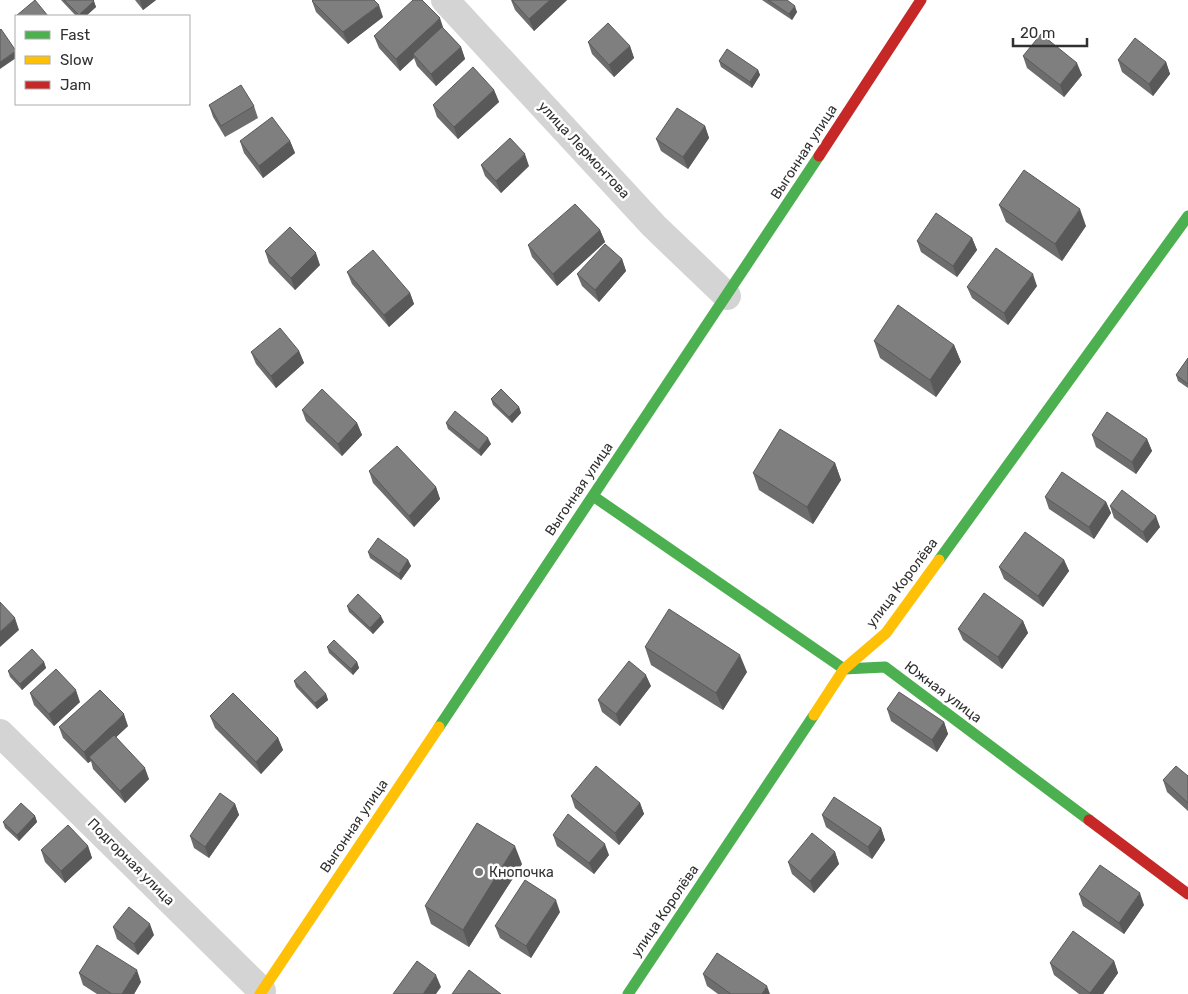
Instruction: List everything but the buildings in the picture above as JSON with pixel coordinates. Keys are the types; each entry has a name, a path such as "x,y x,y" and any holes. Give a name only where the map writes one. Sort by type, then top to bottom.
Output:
{"street":[{"name":"улица Лермонтова","path":"445,0 654,226 727,296"},
{"name":"Выгонная улица","path":"261,992 727,296 921,0"},
{"name":"улица Королёва","path":"628,994 844,669 886,633 1188,216"},
{"path":"592,496 844,669"},
{"name":"Южная улица","path":"844,669 884,666 1188,894"},
{"name":"Подгорная улица","path":"0,733 261,992"}],"traffic: fast":[{"path":"439,727 819,156"},
{"path":"939,560 1188,216"},
{"path":"593,496 844,669 885,667 1089,820"},
{"path":"628,994 814,715"}],"traffic: slow":[{"path":"814,715 844,669 886,633 939,560"},
{"path":"260,994 439,727"}],"traffic: jam":[{"path":"819,156 921,0"},
{"path":"1089,820 1188,894"}],"place":[{"name":"Кнопочка","path":"479,872"}]}
